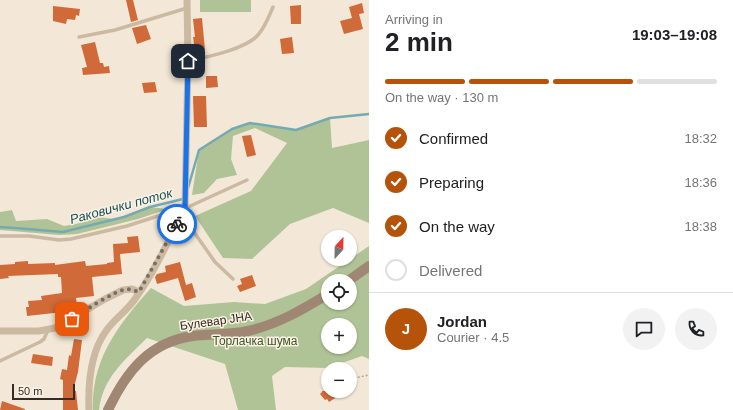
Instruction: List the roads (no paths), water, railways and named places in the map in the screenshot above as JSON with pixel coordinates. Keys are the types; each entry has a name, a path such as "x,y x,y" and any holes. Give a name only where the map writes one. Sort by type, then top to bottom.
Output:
{"main road":[{"path":"357,275 369,266"},
{"name":"Булевар ЈНА","path":"108,410 116,392 136,365 147,354 159,347 175,340 191,336 233,333 262,327 296,314 321,298"}],"street":[{"path":"89,410 89,382 91,370 101,340 106,331 131,304 139,292 182,216 185,206 188,61 187,4"},
{"path":"0,332 48,330 64,324 123,290 132,289 139,292"}],"lane":[{"path":"79,37 115,30 187,4"},
{"path":"188,61 246,44 257,36 264,27 273,7"},
{"path":"185,206 188,207 247,180"},
{"path":"0,236 30,236 59,240 71,239 127,226 158,216 172,213 178,214 182,216 215,262 233,280"},
{"path":"0,361 40,342 44,339 48,330"}],"waterway":[{"name":"Раковички поток","path":"188,188 199,150 232,129 250,123 296,130 330,118 369,114"},
{"name":"Раковички поток","path":"0,227 63,232 124,217 150,207 183,199"}],"park label":[{"name":"Торлачка шума","path":"255,341"}]}
